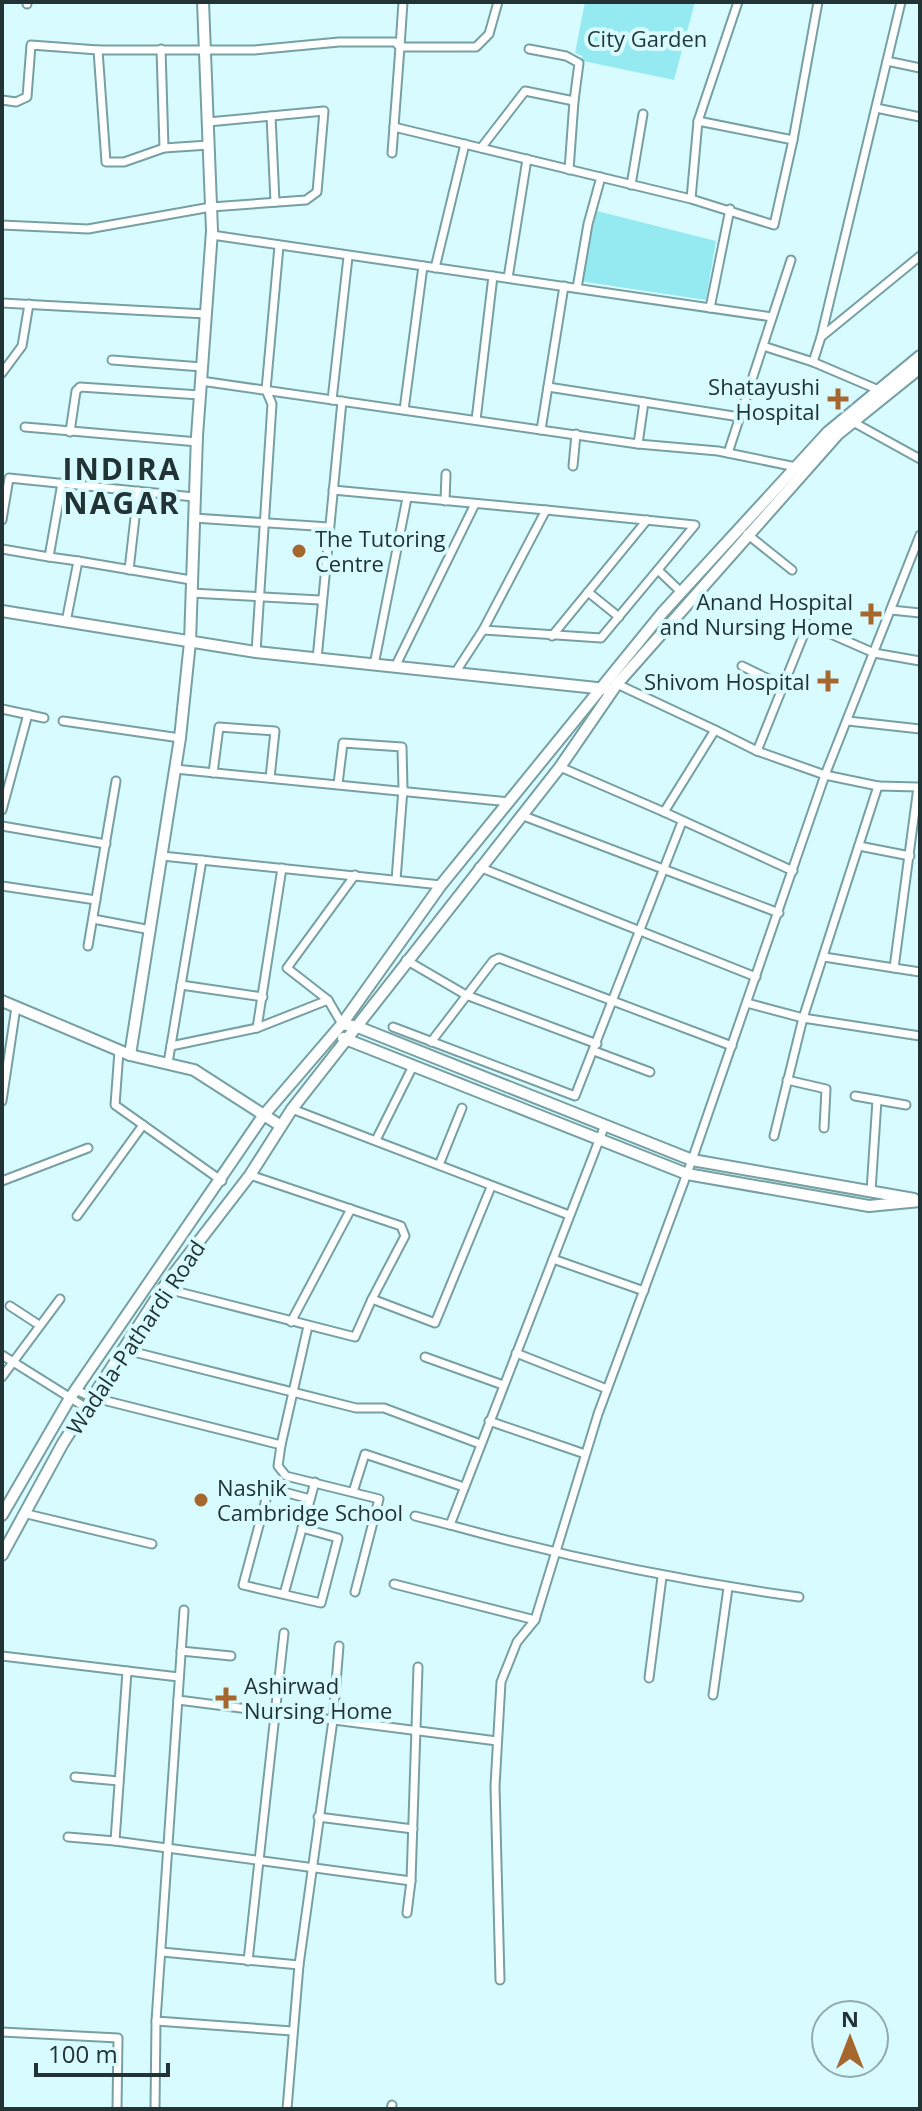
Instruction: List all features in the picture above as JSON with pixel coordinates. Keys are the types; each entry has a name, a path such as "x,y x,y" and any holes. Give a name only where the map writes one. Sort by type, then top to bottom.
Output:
{"main road":[{"path":"124,1053 151,930 180,738 190,642 194,497 212,235 203,2"},
{"path":"610,687 747,534 828,432 920,356"},
{"path":"610,687 681,592 801,468 920,368"},
{"path":"2,611 256,652 610,687"},
{"name":"Wadala-Pathardi Road","path":"2,1555 91,1397 163,1288 250,1175 292,1109 560,767 610,687"},
{"name":"Wadala-Pathardi Road","path":"2,1515 73,1394 222,1181 263,1116 331,1033 342,1024 441,885 610,687"},
{"path":"2,1001 124,1053 194,1070 281,1126"},
{"path":"342,1024 358,1027 692,1160 920,1201"},
{"path":"331,1033 687,1174 869,1206 920,1201"}],"street":[{"path":"392,153 403,2"},
{"path":"2,100 16,102 27,97 31,45 98,50 254,50 339,42 395,42 400,47 476,47 489,34 498,2"},
{"path":"691,199 698,121 738,2"},
{"path":"394,127 730,209 774,225 818,2"},
{"path":"813,362 901,2"},
{"path":"161,49 164,148"},
{"path":"529,49 566,56 579,63 569,170"},
{"path":"98,50 106,162 124,162 164,148 209,145"},
{"path":"887,61 920,68"},
{"path":"481,148 525,91 574,101"},
{"path":"876,108 920,117"},
{"path":"2,225 88,229 211,207 306,200 317,192 324,111 208,122"},
{"path":"631,185 643,114"},
{"path":"271,116 275,202"},
{"path":"698,121 793,140"},
{"path":"435,268 465,144"},
{"path":"508,278 527,159"},
{"path":"577,288 588,224 601,177"},
{"path":"710,308 730,209"},
{"path":"212,235 772,317"},
{"path":"256,652 272,404 266,390 279,246"},
{"path":"821,337 920,256"},
{"path":"332,400 348,257"},
{"path":"728,453 791,260"},
{"path":"404,410 423,266"},
{"path":"476,420 493,276"},
{"path":"541,430 564,286"},
{"path":"2,303 106,306 206,314"},
{"path":"2,373 22,346 29,304"},
{"path":"763,346 813,362 881,391"},
{"path":"112,360 202,367"},
{"path":"201,381 638,444 728,453 801,468"},
{"path":"70,432 76,391 80,387 200,395"},
{"path":"548,387 740,417"},
{"path":"317,659 320,600 342,401"},
{"path":"638,444 644,402"},
{"path":"853,422 920,459"},
{"path":"25,427 198,442"},
{"path":"573,466 576,434"},
{"path":"445,501 446,474"},
{"path":"2,520 9,478 194,497"},
{"path":"49,557 62,483"},
{"path":"333,490 695,525 601,638 483,630"},
{"path":"129,570 138,491"},
{"path":"374,665 407,498"},
{"path":"395,668 475,504"},
{"path":"455,673 483,630 546,510"},
{"path":"194,518 329,527"},
{"path":"552,636 647,520"},
{"path":"747,534 792,570"},
{"path":"500,1980 495,1786 501,1682 517,1642 535,1620 553,1554 607,1389 692,1160 825,775 920,535"},
{"path":"2,549 191,580"},
{"path":"66,622 78,561"},
{"path":"658,570 681,592"},
{"path":"588,592 619,617"},
{"path":"191,593 320,600"},
{"path":"891,610 920,613"},
{"path":"757,751 808,624 874,653 920,661"},
{"path":"742,666 783,686"},
{"path":"610,687 715,730 757,751 825,775 878,786 919,787 894,968"},
{"path":"2,709 44,718"},
{"path":"2,810 28,714"},
{"path":"63,721 180,738"},
{"path":"848,721 920,729"},
{"path":"213,773 219,727 275,731 270,778"},
{"path":"664,812 715,730"},
{"path":"338,784 343,743 402,747 403,789 396,880"},
{"path":"560,767 793,871"},
{"path":"175,769 403,789 510,802"},
{"path":"88,946 116,781"},
{"path":"774,1136 803,1018 878,786"},
{"path":"521,815 779,913"},
{"path":"393,1027 573,1097 596,1047 682,822"},
{"path":"2,826 106,844"},
{"path":"859,846 910,856"},
{"path":"162,856 441,885"},
{"path":"168,1063 202,860"},
{"path":"479,867 756,977"},
{"path":"257,1028 282,868"},
{"path":"287,968 355,875"},
{"path":"2,886 96,900"},
{"path":"93,919 151,930"},
{"path":"824,957 920,972"},
{"path":"269,958 328,1000 342,1024"},
{"path":"431,1042 499,958 732,1046"},
{"path":"406,960 466,995 650,1072"},
{"path":"181,985 263,997"},
{"path":"171,1046 257,1028 328,1000"},
{"path":"747,1003 803,1018 920,1036"},
{"path":"2,1101 16,1007"},
{"path":"124,1053 115,1105 222,1181"},
{"path":"376,1140 413,1066"},
{"path":"787,1080 828,1091 824,1128"},
{"path":"855,1096 906,1105"},
{"path":"871,1191 877,1100"},
{"path":"439,1165 462,1108"},
{"path":"292,1109 569,1215"},
{"path":"77,1216 143,1125"},
{"path":"450,1525 605,1125"},
{"path":"2,1181 88,1148"},
{"path":"163,1288 355,1337 405,1236 405,1230 250,1175"},
{"path":"372,1299 435,1323 491,1187"},
{"path":"291,1322 351,1209"},
{"path":"553,1259 644,1291"},
{"path":"2,1377 60,1299"},
{"path":"10,1306 39,1325"},
{"path":"308,1326 278,1466 282,1472 379,1499 355,1592"},
{"path":"122,1349 356,1408 384,1408 480,1444"},
{"path":"516,1353 607,1389"},
{"path":"2,1355 73,1394 281,1445"},
{"path":"425,1357 503,1385"},
{"path":"73,1394 85,1407"},
{"path":"489,1421 585,1454"},
{"path":"353,1492 365,1454 464,1487"},
{"path":"284,1594 315,1482"},
{"path":"302,1528 338,1538 321,1603 243,1585 269,1488 310,1499"},
{"path":"27,1514 152,1544"},
{"path":"415,1516 553,1554 662,1577 799,1597"},
{"path":"649,1678 662,1577"},
{"path":"394,1584 535,1620"},
{"path":"713,1695 728,1588"},
{"path":"155,2109 156,2021 184,1610"},
{"path":"248,1961 284,1633"},
{"path":"287,2109 292,2031 310,1867 333,1720 339,1646"},
{"path":"181,1651 231,1656"},
{"path":"2,1656 179,1677"},
{"path":"407,1913 411,1881 418,1667"},
{"path":"115,1841 127,1671"},
{"path":"178,1700 497,1741"},
{"path":"75,1777 119,1781"},
{"path":"318,1817 413,1829"},
{"path":"68,1837 169,1846 411,1881"},
{"path":"162,1952 299,1965"},
{"path":"156,2021 292,2031"},
{"path":"2,2032 118,2038 117,2109"}],"green space":[{"name":"City Garden","path":"585,2 695,2 674,80 583,61 582,56 575,53"},
{"path":"597,211 716,241 706,300 579,281"}],"place":[{"name":"Shatayushi Hospital","path":"838,399"},
{"name":"The Tutoring Centre","path":"299,551"},
{"name":"Anand Hospital and Nursing Home","path":"871,614"},
{"name":"Shivom Hospital","path":"828,681"},
{"name":"Nashik Cambridge School","path":"201,1500"},
{"name":"Ashirwad Nursing Home","path":"226,1698"}],"district":[{"name":"INDIRA NAGAR","path":"122,485"}]}
